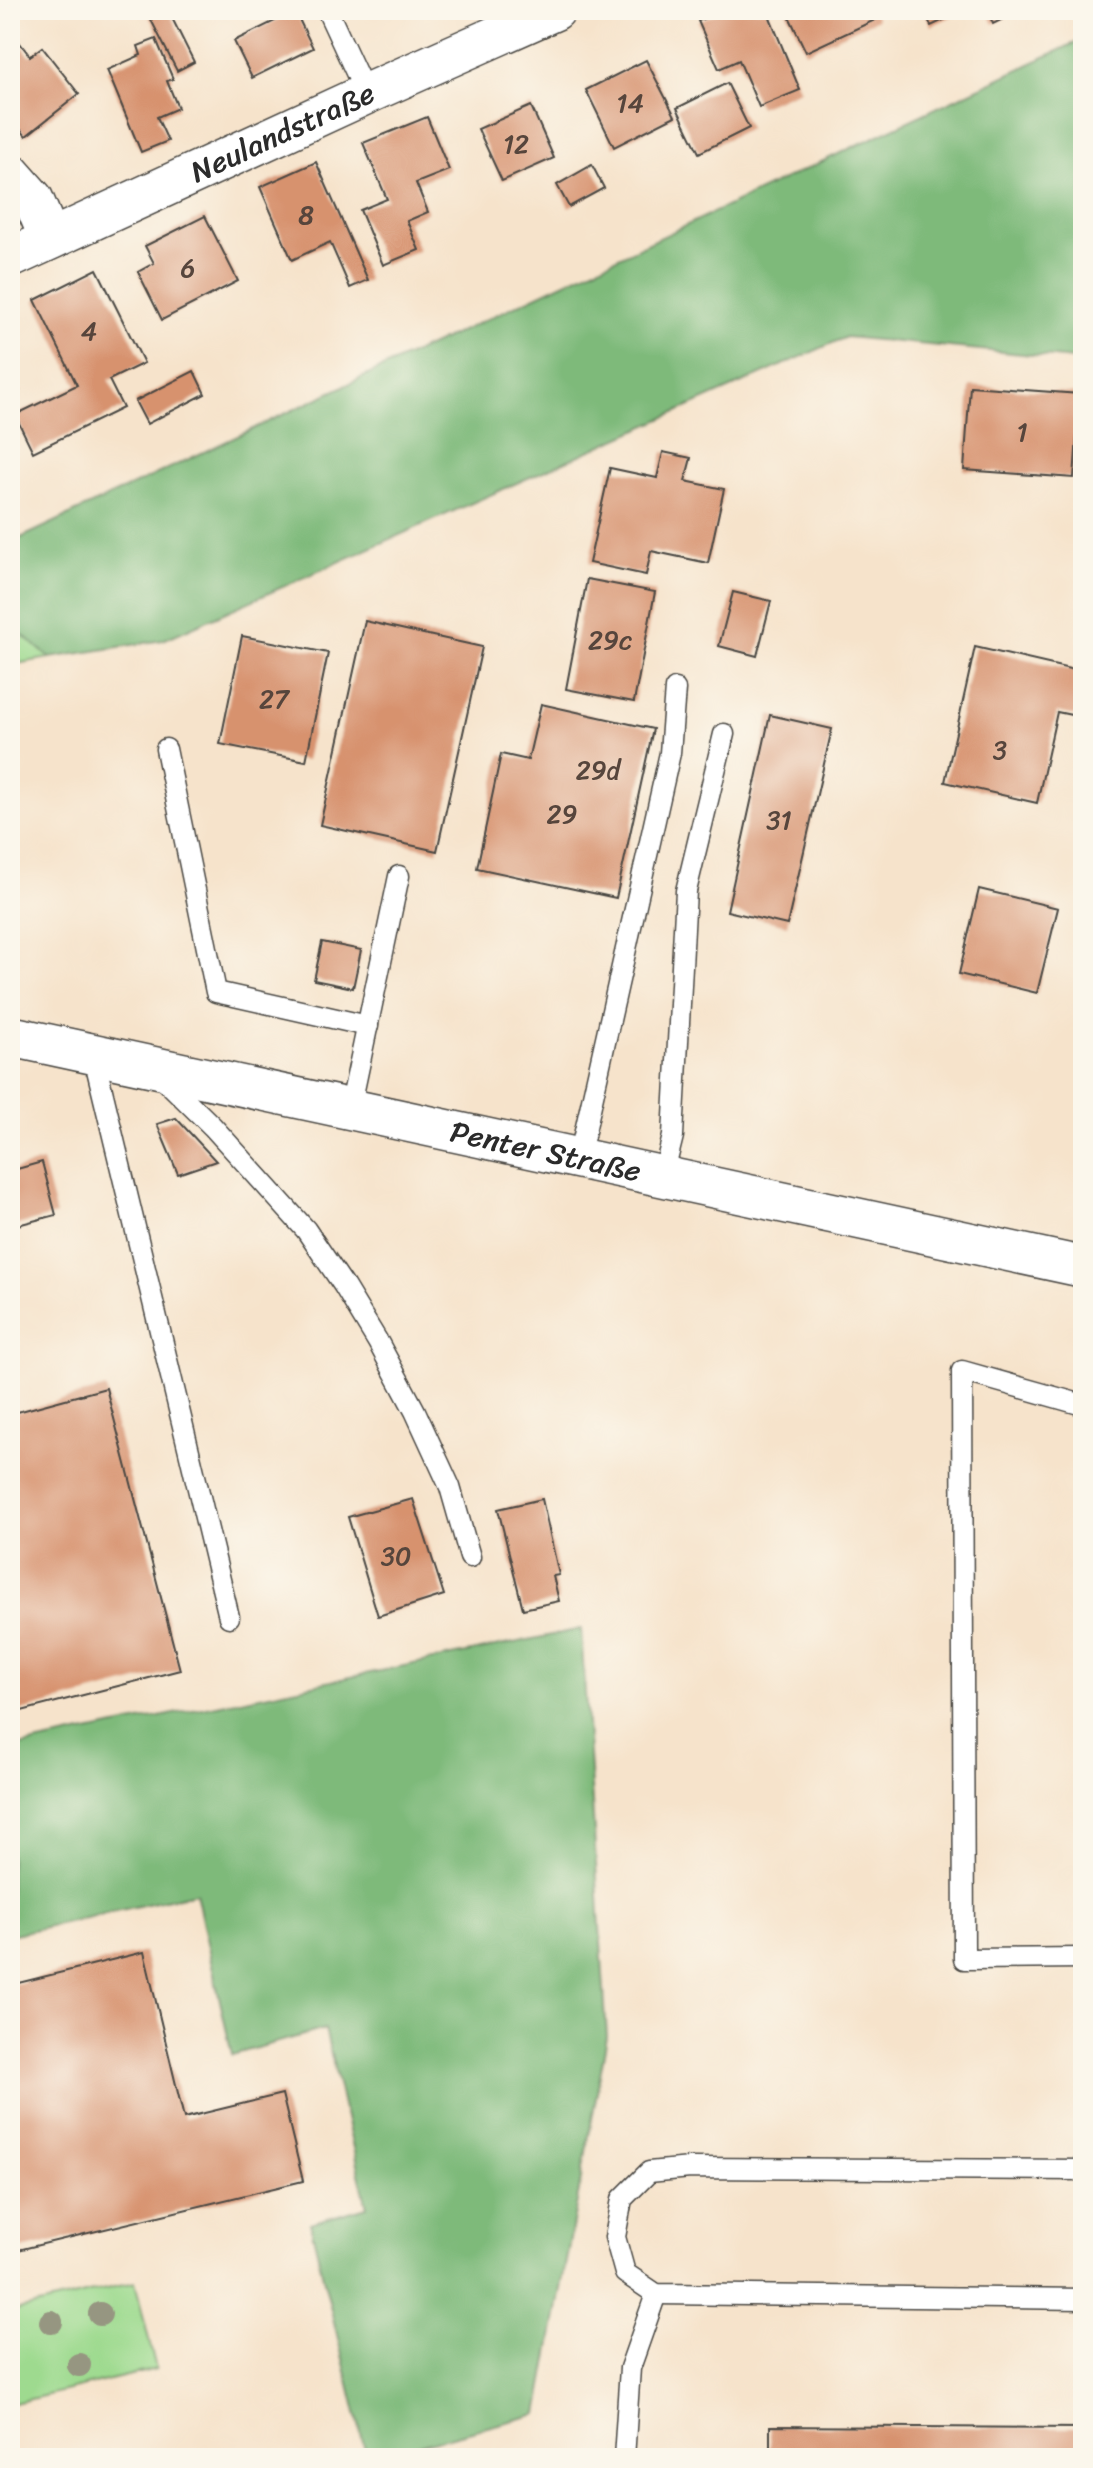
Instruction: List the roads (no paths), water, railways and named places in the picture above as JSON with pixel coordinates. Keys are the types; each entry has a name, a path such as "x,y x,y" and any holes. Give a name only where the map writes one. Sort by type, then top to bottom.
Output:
{"street":[{"name":"Neulandstraße","path":"10,258 555,10"},
{"path":"10,173 33,199 50,239"},
{"name":"Penter Straße","path":"10,1036 663,1176 1082,1257"}],"lane":[{"path":"327,10 366,94"},
{"path":"579,1158 670,753 675,689"},
{"path":"663,1176 673,1136 686,891 724,734"},
{"path":"166,749 216,992 368,1026"},
{"path":"350,1109 399,876"},
{"path":"93,1053 229,1617"},
{"path":"150,1066 213,1127 306,1230 344,1286 415,1411 450,1487 470,1557"},
{"path":"1083,1405 962,1371 964,1959 1083,1958"},
{"path":"1083,2170 690,2168 649,2172 622,2199 615,2237 625,2273 656,2294 1083,2299"},
{"path":"624,2458 630,2368 656,2294"}]}
